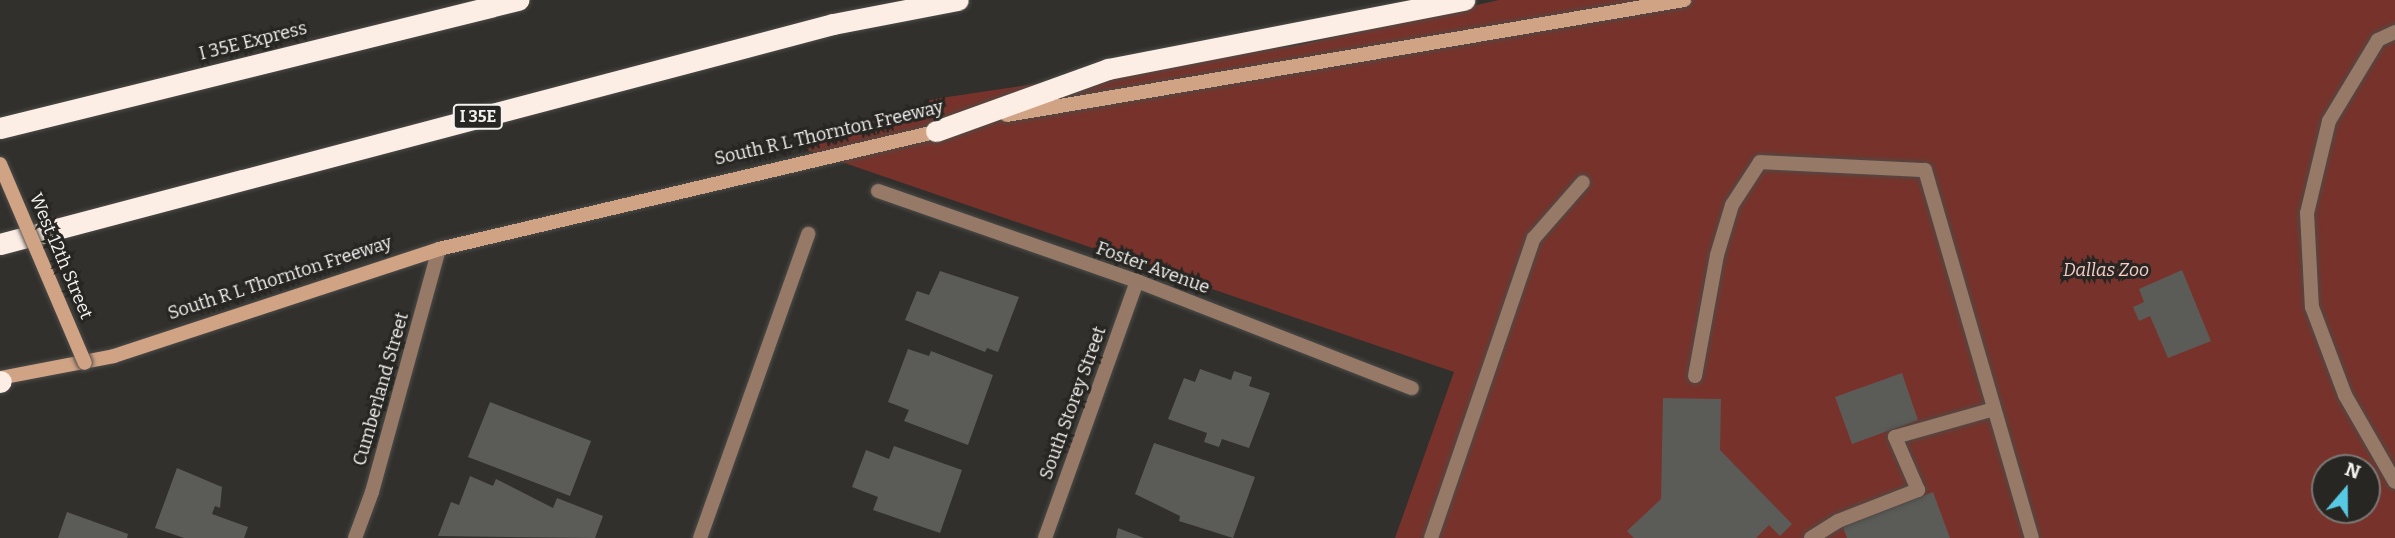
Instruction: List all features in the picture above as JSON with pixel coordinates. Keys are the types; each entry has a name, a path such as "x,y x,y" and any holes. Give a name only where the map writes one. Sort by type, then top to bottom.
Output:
{"highway":[{"name":"I 35E Express","path":"0,128 518,0"},
{"name":"I 35E","path":"0,244 833,23 958,0"},
{"path":"936,131 1108,69 1464,0"}],"main road":[{"name":"South R L Thornton Freeway","path":"0,380 85,363 439,249 1034,108 1684,0"},
{"name":"West 12th Street","path":"0,164 85,363"}],"street":[{"path":"2395,32 2378,40 2329,121 2307,213 2312,307 2345,395 2395,482"},
{"path":"1695,376 1717,255 1732,205 1760,162 1924,170 2032,538"},
{"path":"1431,538 1534,238 1583,182"},
{"name":"Foster Avenue","path":"878,191 1137,281 1412,388"},
{"path":"700,538 808,234"},
{"name":"Cumberland Street","path":"355,538 380,467 439,249"},
{"name":"South Storey Street","path":"1045,538 1137,281"},
{"path":"1811,538 1838,521 1918,490 1895,437 1994,409"}],"green space":[{"name":"Dallas Zoo","path":"1499,0 2395,0 2395,538 1395,538 1454,372 801,148 934,99 1299,45"}],"building":[{"path":"2182,270 2211,341 2168,358 2150,316 2139,321 2133,307 2144,302 2139,289"},
{"path":"940,271 1019,297 998,352 987,348 985,352 905,320 917,291 929,295"},
{"path":"908,349 929,356 931,351 993,375 968,445 904,421 909,410 888,402"},
{"path":"1200,369 1231,380 1234,371 1252,377 1249,386 1270,393 1249,448 1222,439 1219,447 1204,442 1207,433 1168,419 1184,378 1195,382"},
{"path":"1902,373 1918,420 1852,444 1835,397"},
{"path":"1663,398 1721,399 1720,450 1792,524 1780,536 1769,525 1756,538 1634,538 1627,531 1661,499"},
{"path":"490,402 591,441 570,496 468,457"},
{"path":"1154,443 1255,477 1233,538 1179,521 1180,516 1135,494"},
{"path":"894,446 962,470 940,533 873,510 878,497 852,487 866,450 889,459"},
{"path":"177,468 222,487 220,508 215,506 212,514 248,527 244,538 184,538 155,528"},
{"path":"470,476 493,486 496,479 553,508 557,498 603,516 595,538 438,536 451,502 459,505"},
{"path":"1933,492 1950,538 1847,538 1843,527"},
{"path":"67,512 128,534 127,538 58,538"},
{"path":"1118,528 1144,538 1116,538"}]}
